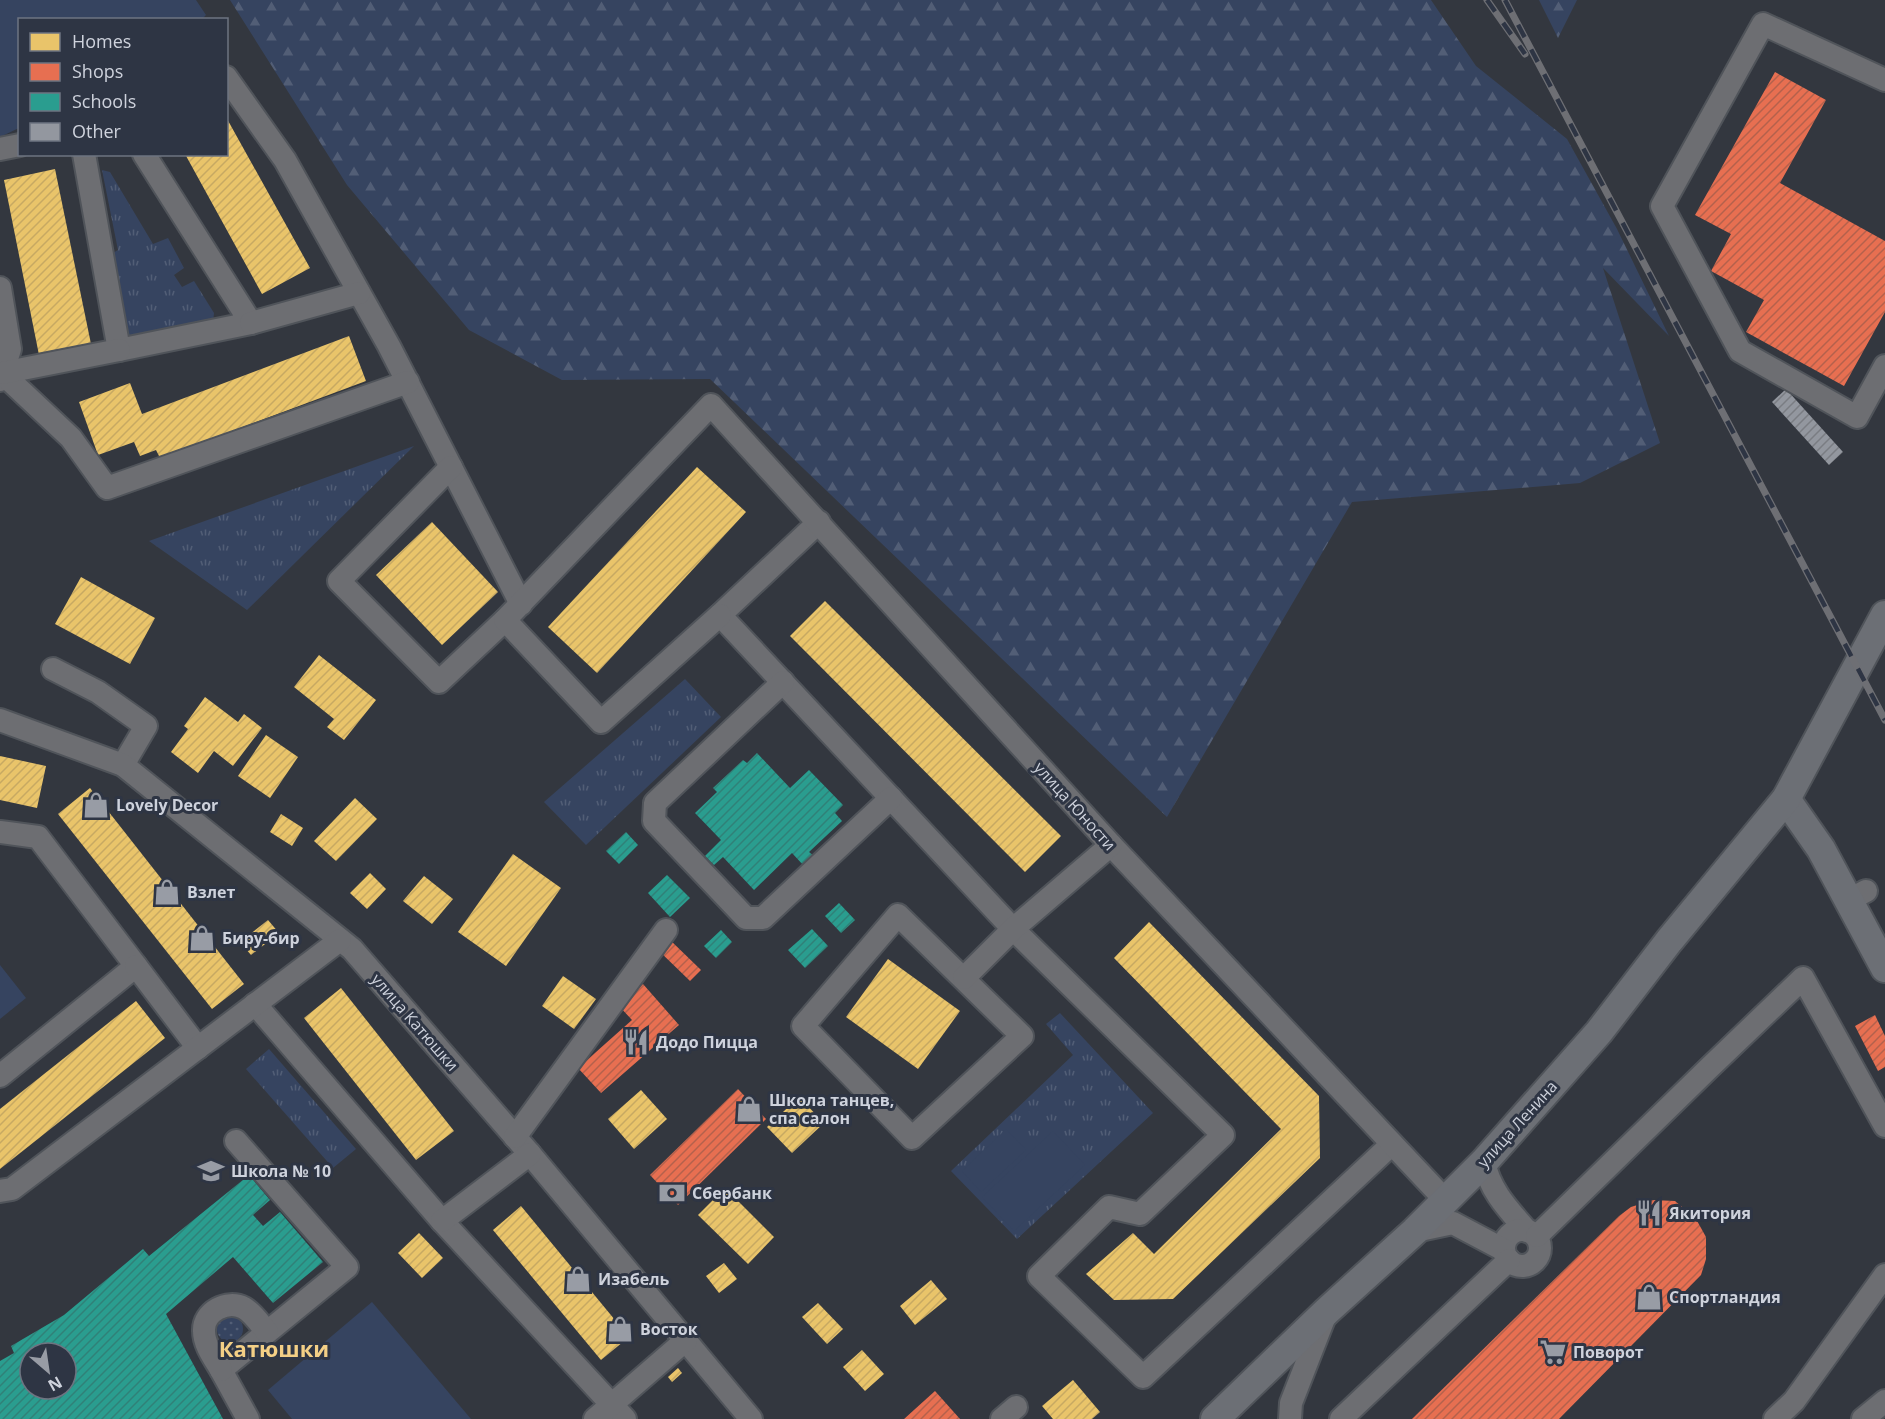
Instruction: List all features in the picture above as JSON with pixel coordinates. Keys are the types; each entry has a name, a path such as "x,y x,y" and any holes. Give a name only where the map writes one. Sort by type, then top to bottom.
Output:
{"main road":[{"name":"улица Ленина","path":"1215,1419 1446,1201 1484,1162 1599,1032 1669,940 1786,799 1885,615"},
{"path":"1786,799 1821,849 1858,895 1885,968"}],"street":[{"path":"1885,80 1763,24 1662,206 1740,351 1857,417 1885,366"},
{"path":"228,80 285,160 408,382 451,466 521,603 439,682 339,581 451,466"},
{"path":"0,149 18,145"},
{"path":"84,156 119,350"},
{"path":"145,156 251,323"},
{"path":"0,288 10,349 1,376"},
{"path":"1,376 251,323 359,293"},
{"path":"1,376 71,438 107,488 408,382"},
{"name":"улица Юности","path":"521,603 711,405 1111,845 1446,1201"},
{"path":"505,620 601,722 819,522"},
{"path":"720,615 1013,929 1223,1135 1140,1214 1109,1207 1039,1276 1143,1377 1392,1144"},
{"path":"53,669 98,692 146,726 123,765"},
{"path":"783,682 655,803 654,821 746,918 763,918 891,798"},
{"name":"улица Катюшки","path":"0,720 123,765 352,949 523,1146 751,1419"},
{"path":"0,832 38,837 198,1048"},
{"path":"964,978 1013,929 1111,845"},
{"path":"898,915 964,978 1022,1036 912,1138 803,1026 898,915"},
{"path":"442,1221 523,1146 666,930"},
{"path":"0,1191 12,1189 340,940"},
{"path":"0,1076 136,966"},
{"path":"1532,1234 1803,978 1885,1126"},
{"path":"255,1004 442,1221 619,1411"},
{"path":"221,1370 346,1267 236,1141"},
{"path":"1414,1231 1453,1223 1507,1255 1519,1266 1525,1266 1535,1260 1540,1249 1532,1234 1500,1199 1488,1179 1484,1162"},
{"path":"1507,1255 1503,1244 1510,1234 1521,1229 1532,1234"},
{"path":"1341,1419 1507,1255"},
{"path":"1774,1419 1794,1401 1885,1275"},
{"path":"248,1419 203,1334 204,1321 213,1311 228,1304 243,1308 267,1332"},
{"path":"1290,1419 1291,1403 1327,1311"},
{"path":"595,1419 619,1411 686,1340"},
{"path":"1863,1419 1885,1401"}],"green space":[{"path":"0,0 196,0 206,15 203,18 18,18 18,128 0,137"},
{"path":"230,0 1431,0 1476,66 1567,139 1617,229 1669,336 1603,268 1660,443 1580,483 1352,502 1167,817 710,379 562,380 469,330 347,185"},
{"path":"1539,0 1577,0 1558,38"},
{"path":"102,170 110,172 153,244 168,238 184,268 174,275 182,287 194,281 214,313 213,322 128,338 113,253 118,250"},
{"path":"414,446 247,610 149,541"},
{"path":"685,679 721,717 586,845 544,802"},
{"path":"0,965 26,998 0,1019"},
{"path":"1060,1013 1153,1113 1017,1239 951,1171 1073,1055 1046,1024"},
{"path":"269,1049 356,1149 333,1168 246,1069"},
{"path":"1006,1129 1026,1150 981,1192 962,1171"},
{"path":"1053,1131 1085,1165 1014,1231 982,1197"},
{"path":"372,1302 471,1419 292,1419 268,1390"},
{"path":"230,1316 239,1320 243,1329 239,1338 230,1342 221,1338 217,1329 221,1320"}],"building: Homes":[{"path":"228,121 310,268 262,294 186,156 228,156"},
{"path":"55,169 91,344 39,355 4,180"},
{"path":"349,336 366,381 160,458 156,450 140,456 134,442 98,455 79,402 130,383 142,414"},
{"path":"697,467 746,512 597,673 548,627"},
{"path":"432,522 498,592 442,645 376,575"},
{"path":"81,577 155,618 130,664 55,624"},
{"path":"825,601 1061,836 1025,872 790,636"},
{"path":"319,655 376,700 344,740 327,727 334,719 294,687"},
{"path":"205,697 238,722 244,714 262,728 233,766 214,751 198,773 171,752 188,729 184,726"},
{"path":"266,735 298,757 270,798 238,776"},
{"path":"0,756 46,766 37,808 0,800"},
{"path":"90,788 244,984 212,1009 58,814"},
{"path":"355,798 377,819 336,861 314,841"},
{"path":"281,814 303,828 292,846 270,832"},
{"path":"513,854 561,888 506,966 458,932"},
{"path":"370,873 386,889 367,909 350,893"},
{"path":"424,876 453,899 432,924 403,901"},
{"path":"268,920 279,933 251,955 240,942"},
{"path":"1149,922 1319,1096 1320,1158 1173,1299 1114,1300 1086,1274 1133,1233 1154,1254 1281,1129 1114,958"},
{"path":"888,959 960,1011 918,1069 846,1017"},
{"path":"563,976 596,999 574,1029 542,1006"},
{"path":"341,988 454,1131 416,1160 304,1018"},
{"path":"136,1001 165,1038 0,1169 0,1109"},
{"path":"641,1090 667,1119 634,1149 608,1119"},
{"path":"799,1097 824,1123 792,1153 767,1127"},
{"path":"725,1188 774,1237 748,1264 698,1215"},
{"path":"521,1206 629,1337 601,1360 493,1230"},
{"path":"419,1233 443,1258 422,1278 398,1253"},
{"path":"724,1263 737,1279 719,1293 706,1276"},
{"path":"931,1280 947,1299 915,1325 900,1306"},
{"path":"818,1303 843,1329 827,1344 802,1317"},
{"path":"862,1350 884,1374 865,1391 843,1367"},
{"path":"678,1368 682,1373 672,1382 668,1377"},
{"path":"1073,1380 1100,1412 1092,1419 1053,1419 1042,1406"}],"building: Shops":[{"path":"1775,72 1826,100 1780,183 1885,241 1885,312 1844,386 1746,332 1764,300 1711,271 1731,234 1695,215"},
{"path":"668,938 701,970 690,981 657,949"},
{"path":"643,984 679,1025 601,1093 578,1068 632,1020 619,1006"},
{"path":"1875,1015 1885,1036 1885,1067 1878,1071 1855,1026"},
{"path":"738,1089 766,1119 678,1205 650,1175"},
{"name":"Поворот","path":"1653,1200 1675,1201 1696,1219 1706,1237 1706,1259 1701,1275 1559,1419 1412,1419 1619,1216 1631,1207"},
{"path":"935,1391 960,1419 904,1419"}],"building: Schools":[{"path":"757,753 790,788 809,770 843,805 835,813 842,821 809,852 814,856 804,866 792,853 754,890 723,857 714,865 705,856 721,840 695,813 717,792 713,788 743,760 747,763"},
{"path":"626,832 638,845 619,864 606,851"},
{"path":"667,875 690,898 670,917 648,893"},
{"path":"839,903 855,920 841,933 825,916"},
{"path":"812,929 828,946 805,968 788,950"},
{"path":"721,930 732,942 716,958 704,946"},
{"name":"Школа № 10","path":"249,1175 270,1200 253,1215 263,1226 280,1212 323,1262 273,1303 233,1257 166,1314 223,1419 0,1419 0,1361 14,1353 11,1346 18,1342 18,1401 78,1401 78,1341 20,1341 64,1315 143,1249 149,1256"}],"building: Other":[{"path":"1786,389 1843,452 1829,465 1772,402"}],"railway":[{"path":"1487,0 1525,54"},
{"path":"1505,0 1885,720"}],"place":[{"name":"Lovely Decor","path":"96,805"},
{"name":"Взлет","path":"167,892"},
{"name":"Биру-бир","path":"202,938"},
{"name":"Додо Пицца","path":"636,1042"},
{"name":"Школа танцев, спа салон","path":"749,1109"},
{"name":"Школа № 10","path":"211,1171"},
{"name":"Сбербанк","path":"672,1193"},
{"name":"Якитория","path":"1649,1213"},
{"name":"Изабель","path":"578,1279"},
{"name":"Спортландия","path":"1649,1297"},
{"name":"Восток","path":"620,1329"},
{"name":"Поворот","path":"1553,1352"}],"district":[{"name":"Катюшки","path":"274,1348"}]}
